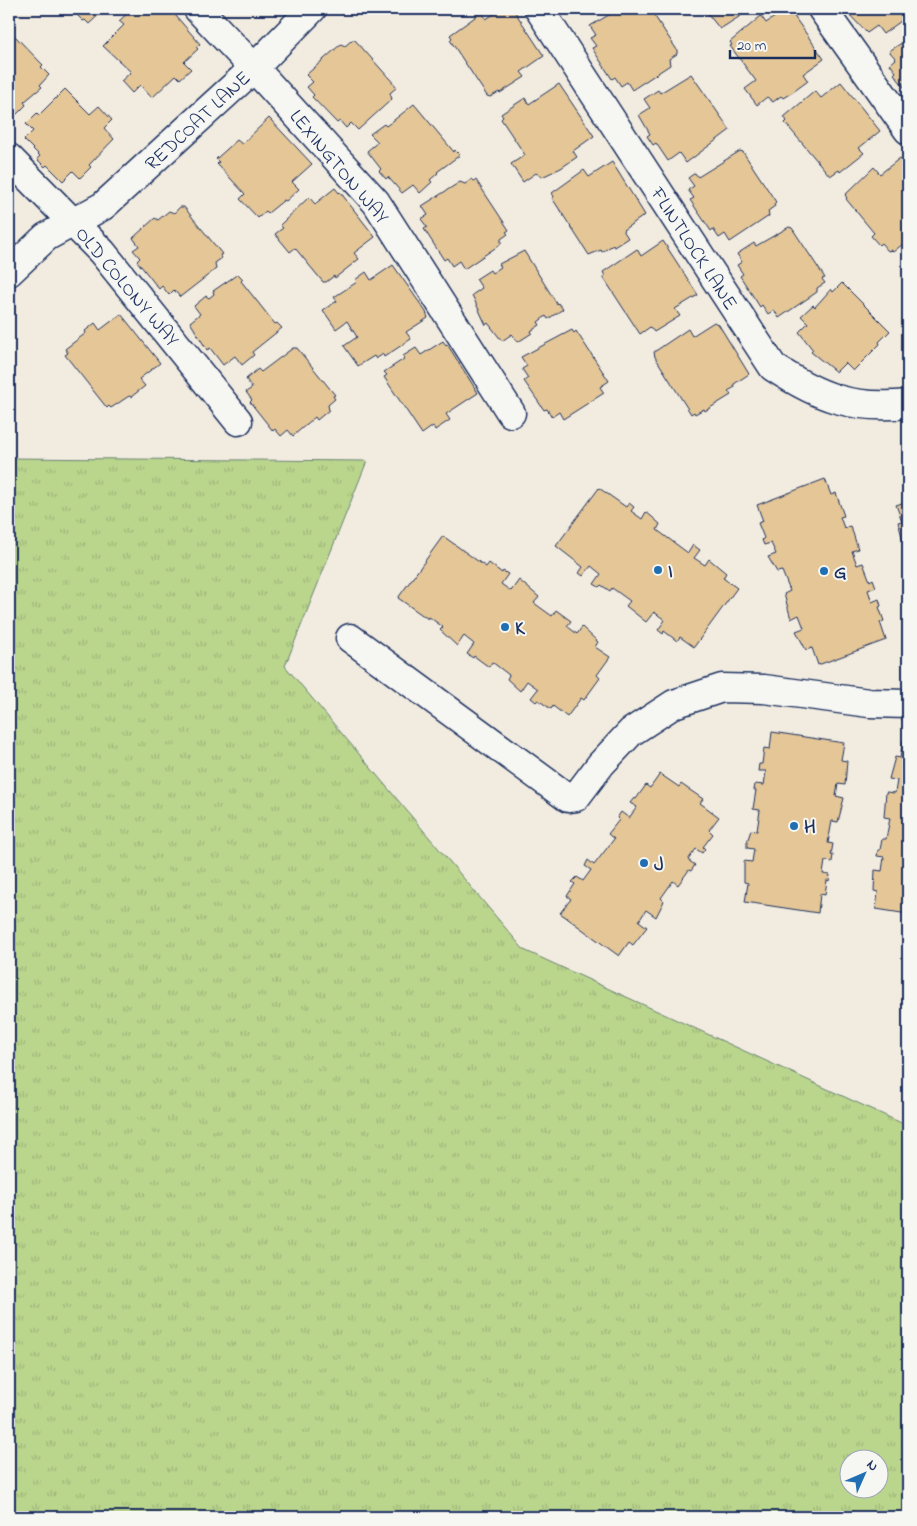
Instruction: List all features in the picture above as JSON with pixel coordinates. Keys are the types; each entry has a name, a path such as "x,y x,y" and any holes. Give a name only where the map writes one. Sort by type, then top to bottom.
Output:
{"street":[{"name":"LEXINGTON WAY","path":"198,9 376,202 511,413"},
{"name":"REDCOAT LANE","path":"9,272 46,237 75,223 103,206 254,68 312,9"},
{"name":"FLINTLOCK LANE","path":"539,9 773,367 807,389 847,403 885,407 908,404"},
{"path":"822,9 908,130"},
{"name":"OLD COLONY WAY","path":"9,158 102,252 238,421"},
{"path":"350,638 568,798 576,797 600,764 631,732 674,704 722,688 764,689 869,703 908,704"}],"green space":[{"path":"9,458 367,461 285,666 524,950 908,1126 908,1517 9,1517"}],"building":[{"path":"71,9 105,9 89,24 85,20 83,21"},
{"path":"105,9 113,9 108,13"},
{"path":"132,9 135,9 140,14 146,9 170,9 200,44 196,47 198,49 184,62 191,69 180,79 176,75 152,98 140,85 132,93 121,81 131,72 103,46 124,25 119,21"},
{"path":"502,9 513,9 544,56 521,72 525,77 490,97 487,96 450,40 452,38 450,35 482,12 486,19"},
{"path":"580,9 590,9 583,13"},
{"path":"619,9 650,9 677,50 677,54 669,59 670,65 632,90 627,82 621,86 615,77 612,79 592,48 596,46 590,38 596,35 590,26"},
{"path":"704,9 741,9 745,13 720,29"},
{"path":"786,9 791,12 824,59 803,74 808,81 793,92 783,98 781,96 773,102 767,97 757,105 745,89 756,81 730,46 732,45 730,42 761,16 766,23"},
{"path":"844,9 908,9 908,16 883,34 877,26 867,33"},
{"path":"9,34 11,36 13,34 43,65 41,67 49,75 40,85 42,87 24,102 26,105 13,118 9,114"},
{"path":"908,39 908,92 894,74 896,72 890,64 896,59 889,51"},
{"path":"352,40 355,40 397,87 390,93 392,99 358,130 351,123 346,128 340,121 337,123 312,97 314,95 307,87 313,82 306,75 341,44 345,46"},
{"path":"691,74 730,130 686,163 679,153 668,161 656,143 653,145 647,136 650,134 639,115 650,108 644,99 658,90 660,93"},
{"path":"841,82 880,131 859,148 864,153 840,172 839,170 830,176 785,123 787,121 784,117 815,91 821,98"},
{"path":"559,84 594,136 573,151 577,157 561,168 542,177 536,173 523,182 511,164 525,155 501,119 503,117 501,114 525,98 529,104"},
{"path":"65,89 90,114 99,106 112,120 104,128 114,139 89,165 91,167 80,178 73,171 63,181 47,165 45,167 37,159 40,156 24,140 33,131 26,124 37,113 39,115"},
{"path":"414,104 454,152 455,150 460,155 437,172 430,180 432,182 420,193 413,185 402,193 388,177 386,179 379,171 381,169 367,151 378,142 370,134 384,124 386,126"},
{"path":"269,118 312,164 292,182 299,189 286,201 284,200 268,213 266,211 258,218 240,199 245,194 217,164 219,162 216,159 237,140 242,144"},
{"path":"740,151 743,152 776,202 775,206 768,211 769,216 730,242 725,234 719,238 713,229 711,231 690,200 694,198 688,190 694,186 688,178 695,173 698,177"},
{"path":"900,158 908,164 908,240 893,252 891,250 888,251 881,243 879,245 871,236 874,233 846,199 845,195 874,167 880,174"},
{"path":"612,162 645,215 623,230 628,238 614,247 613,245 602,252 601,250 589,255 552,198 554,197 552,193 584,170 589,177"},
{"path":"472,179 476,180 509,230 506,232 508,234 501,239 501,244 464,269 459,261 452,266 447,258 444,260 424,229 427,227 421,219 428,215 422,206 460,182 465,184"},
{"path":"335,188 375,237 354,253 359,259 335,278 334,276 323,282 295,248 290,252 275,234 283,228 280,225 309,197 315,204"},
{"path":"180,207 184,207 222,254 220,255 222,258 215,263 216,269 180,297 174,290 169,295 162,286 159,289 137,261 140,258 133,250 139,246 133,238 155,218 158,220 169,211 174,213"},
{"path":"789,227 792,228 825,278 822,279 825,283 817,288 817,292 779,318 774,310 768,314 762,305 760,307 740,276 743,274 737,265 742,262 737,254 754,243 756,246"},
{"path":"663,241 698,295 675,309 680,316 654,332 650,327 640,334 603,277 605,276 603,272 637,249 641,256"},
{"path":"524,251 557,304 563,309 548,319 546,316 538,322 540,325 531,331 532,333 518,342 512,334 502,341 488,323 486,325 472,295 482,288 476,279 490,270 492,273 501,267 499,264"},
{"path":"393,265 426,312 428,318 406,332 411,339 384,357 383,354 376,359 374,356 358,366 344,346 357,337 347,321 336,329 323,310 337,301 334,297 357,282 355,280 366,272 371,280"},
{"path":"238,274 243,279 241,281 275,324 277,323 282,328 252,352 254,355 242,365 235,356 223,365 210,348 207,350 190,322 200,314 194,306 206,296 209,298 214,294 213,291"},
{"path":"842,283 890,331 853,371 845,363 836,372 811,352 813,350 799,332 808,323 801,316 813,305 815,307 831,289 833,292"},
{"path":"121,314 160,363 139,379 145,386 131,397 129,396 111,408 109,406 107,408 65,355 68,353 65,349 86,333 85,331 95,323 100,330"},
{"path":"714,322 719,325 749,374 734,384 735,387 728,391 731,395 705,411 704,409 691,414 655,357 654,352 688,329 692,336"},
{"path":"572,330 574,333 576,331 609,381 600,387 604,393 563,419 559,412 552,417 547,409 544,410 524,381 528,378 522,369 527,366 521,357"},
{"path":"443,341 447,344 478,393 446,414 450,420 435,430 433,426 422,434 384,377 387,375 384,372 404,359 403,356 416,348 421,355"},
{"path":"293,348 297,348 335,395 333,396 335,399 328,405 329,410 317,420 315,417 293,436 288,430 281,436 275,429 273,431 250,402 252,400 246,392 252,388 246,379 258,369 261,372"},
{"name":"G","path":"825,479 831,495 836,493 844,516 840,517 844,528 850,526 853,533 858,549 852,551 857,565 863,563 870,581 873,579 876,587 868,590 872,602 879,599 881,606 879,607 884,621 880,622 886,640 818,665 812,648 806,650 796,631 804,628 799,615 791,619 784,594 790,591 782,571 777,572 768,557 776,554 771,543 764,545 762,540 764,538 758,523 763,521 757,505"},
{"name":"I","path":"599,488 626,507 629,503 634,507 631,511 642,519 646,512 660,524 657,530 688,553 693,545 700,550 694,558 705,565 709,559 726,573 723,578 737,588 694,647 680,637 677,641 664,631 663,634 658,630 665,620 654,612 646,622 626,606 630,601 612,588 610,591 601,585 599,587 594,584 601,574 591,566 583,576 579,573 583,567 556,546"},
{"path":"908,501 908,543 904,544 898,522 902,521 896,505"},
{"name":"K","path":"443,536 486,567 489,563 502,573 503,571 508,574 501,584 511,591 519,580 539,597 534,603 552,616 556,610 571,621 567,626 577,634 582,627 598,642 595,647 610,657 597,675 600,678 584,700 581,698 567,717 553,706 551,709 538,700 536,702 531,698 538,689 527,681 520,691 507,679 509,675 492,662 489,667 474,656 473,658 467,654 474,644 464,636 457,646 440,630 443,627 398,598"},
{"name":"H","path":"772,732 844,743 841,760 847,761 845,785 838,784 836,796 844,798 838,822 832,821 828,843 833,844 832,862 825,861 823,874 830,875 829,881 827,880 825,895 820,894 818,913 745,902 748,883 744,882 744,861 752,862 754,849 747,848 747,842 751,830 757,831 760,810 753,809 756,790 754,790 755,784 764,785 766,771 758,771 759,764 762,764 764,748 770,749"},
{"path":"903,740 908,741 908,914 876,909 878,892 874,891 875,870 882,871 884,857 877,856 878,850 880,850 882,839 886,839 890,818 884,817 886,792 895,793 897,780 889,779 895,757 900,758"},
{"name":"J","path":"660,774 679,787 681,784 703,799 700,803 719,817 709,830 713,834 703,847 705,849 702,853 696,849 688,860 695,865 691,871 689,870 678,885 673,881 661,898 664,901 656,917 646,910 639,921 647,927 633,945 629,942 619,956 560,913 571,899 567,896 575,884 572,882 577,877 583,881 591,870 585,866 588,860 594,865 614,839 608,834 619,820 617,818 621,812 629,818 637,807 630,803 634,798 636,799 646,785 650,788"}],"place":[{"name":"I","path":"658,570"},
{"name":"G","path":"824,571"},
{"name":"K","path":"505,627"},
{"name":"H","path":"794,826"},
{"name":"J","path":"644,863"}]}
